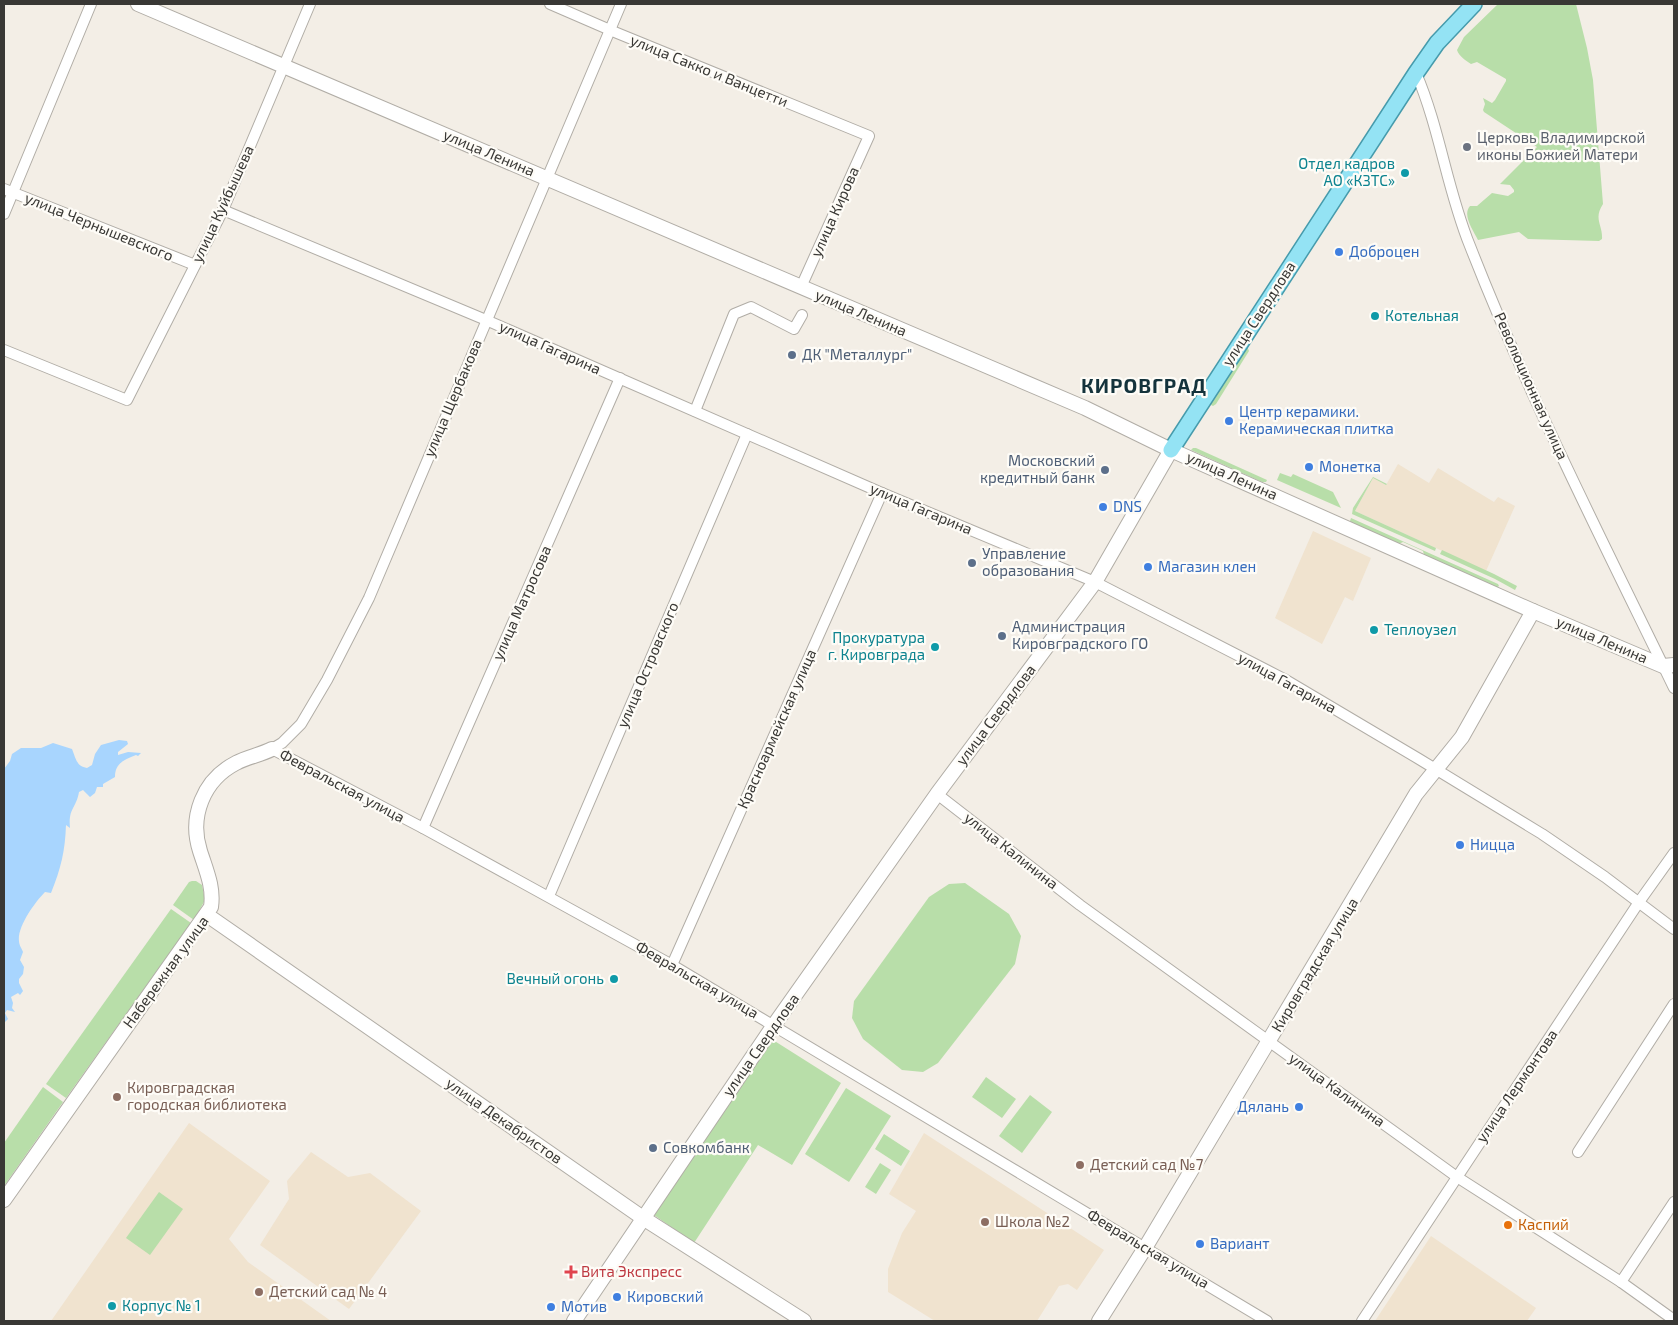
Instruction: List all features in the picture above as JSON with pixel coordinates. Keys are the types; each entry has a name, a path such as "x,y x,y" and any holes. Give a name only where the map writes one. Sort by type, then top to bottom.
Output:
{"main road":[{"name":"улица Ленина","path":"138,4 1085,408 1171,450 1533,611 1669,666"},
{"name":"улица Свердлова","path":"574,1321 774,1026 937,794 1095,582 1171,450 1416,73 1437,43 1474,4"},
{"name":"Кировградская улица","path":"1099,1321 1145,1248 1416,794 1462,737 1533,611"},
{"name":"Набережная улица","path":"4,1200 211,907 212,890 197,842 196,824 200,804 211,784 222,772 237,763 272,749"},
{"name":"улица Декабристов","path":"207,915 643,1218 804,1321"}],"street":[{"path":"4,214 8,190 91,4"},
{"name":"улица Куйбышева","path":"4,350 127,400 222,210 310,4"},
{"name":"улица Сакко и Ванцетти","path":"550,4 869,136"},
{"name":"улица Щербакова","path":"272,749 282,743 301,724 327,680 369,598 621,4"},
{"name":"Революционная улица","path":"1416,73 1431,112 1456,208 1492,300 1566,465 1669,666 1674,688"},
{"name":"улица Кирова","path":"801,287 869,136"},
{"name":"улица Чернышевского","path":"8,190 195,265"},
{"name":"улица Гагарина","path":"222,210 486,320 882,493 1095,582 1284,678 1542,834 1674,929"},
{"path":"695,411 734,314 751,308 794,329 802,315"},
{"name":"улица Матросова","path":"424,828 620,378"},
{"name":"улица Островского","path":"549,896 747,434"},
{"name":"Красноармейская улица","path":"672,965 882,493"},
{"name":"Февральская улица","path":"272,749 424,828 672,965 1267,1321"},
{"name":"улица Калинина","path":"937,794 1080,904 1457,1177 1621,1282 1674,1320"},
{"name":"улица Лермонтова","path":"1362,1321 1639,902 1674,853"},
{"path":"1578,1152 1674,1004"},
{"path":"1621,1282 1674,1202"}],"shaded area":[{"path":"1398,464 1429,483 1438,468 1494,502 1498,497 1515,506 1486,571 1355,511 1373,478 1386,485"},
{"path":"1313,531 1371,558 1353,601 1345,597 1322,644 1275,618"},
{"path":"189,1123 270,1181 229,1239 248,1262 331,1321 51,1321"},
{"name":"Школа №2","path":"924,1133 1104,1250 1077,1290 1068,1284 1059,1286 1037,1321 935,1321 888,1292 888,1269 902,1233 916,1211 889,1194"},
{"path":"311,1152 348,1177 370,1173 421,1211 349,1309 260,1245 289,1199 287,1181"},
{"path":"1431,1236 1536,1308 1527,1321 1375,1321"}],"green space":[{"path":"1498,4 1576,4 1593,80 1603,204 1599,214 1602,239 1599,241 1528,239 1519,232 1478,240 1469,223 1467,214 1470,206 1477,206 1492,193 1508,196 1514,192 1510,185 1500,184 1537,147 1483,110 1485,104 1483,98 1492,103 1506,79 1477,62 1471,64 1457,50 1464,37"},
{"path":"1246,347 1249,351 1216,404 1213,406 1209,404"},
{"path":"1193,448 1267,480 1262,482 1191,450"},
{"path":"1280,473 1291,477 1293,474 1333,492 1341,508 1277,480"},
{"path":"1373,477 1387,484 1373,478 1355,511 1436,548 1435,551 1352,514 1353,508"},
{"path":"1351,518 1498,584 1499,586 1496,588 1424,555 1423,551 1403,542 1399,544 1353,524 1350,521"},
{"path":"1442,550 1517,586 1515,590 1440,554"},
{"path":"192,881 202,885 205,900 194,920 173,905 189,882"},
{"path":"965,883 1009,914 1021,936 1015,964 938,1063 923,1072 902,1070 863,1039 852,1018 854,1001 929,897 949,884"},
{"path":"171,909 191,923 66,1098 46,1084"},
{"path":"773,1040 841,1083 792,1165 758,1145 694,1243 654,1215"},
{"path":"986,1077 1016,1099 1002,1118 972,1097"},
{"path":"43,1087 63,1102 4,1186 4,1143"},
{"path":"846,1088 891,1116 849,1182 805,1154"},
{"path":"1030,1095 1052,1112 1022,1153 999,1136"},
{"path":"884,1134 910,1151 901,1166 875,1149"},
{"path":"880,1163 891,1170 876,1194 865,1187"},
{"path":"159,1192 183,1209 150,1255 126,1238"}],"water":[{"path":"119,740 127,741 128,744 118,752 118,755 128,752 141,753 118,765 115,777 103,784 103,787 97,787 95,793 90,797 83,790 79,792 70,816 70,828 66,825 62,860 51,893 45,892 41,896 24,922 19,935 19,942 23,952 20,960 24,967 19,983 23,991 20,995 18,993 11,997 12,1008 15,1012 7,1010 5,1013 8,1019 4,1023 4,769 10,761 12,754 21,748 41,748 53,743 72,749 78,764 87,768 92,765 95,754 101,745"}],"place":[{"name":"Церковь Владимирской иконы Божией Матери","path":"1467,147"},
{"name":"Отдел кадров АО «КЗТС»","path":"1405,173"},
{"name":"Доброцен","path":"1339,252"},
{"name":"Котельная","path":"1375,316"},
{"name":"ДК \"Металлург\"","path":"792,355"},
{"name":"Центр керамики. Керамическая плитка","path":"1229,421"},
{"name":"Монетка","path":"1309,467"},
{"name":"Московский кредитный банк","path":"1105,470"},
{"name":"DNS","path":"1103,507"},
{"name":"Управление образования","path":"972,563"},
{"name":"Магазин клен","path":"1148,567"},
{"name":"Теплоузел","path":"1374,630"},
{"name":"Администрация Кировградского ГО","path":"1002,636"},
{"name":"Прокуратура г. Кировграда","path":"935,647"},
{"name":"Ницца","path":"1460,845"},
{"name":"Вечный огонь","path":"614,979"},
{"name":"Кировградская городская библиотека","path":"117,1097"},
{"name":"Дялань","path":"1299,1107"},
{"name":"Совкомбанк","path":"653,1148"},
{"name":"Детский сад №7","path":"1080,1165"},
{"name":"Школа №2","path":"985,1222"},
{"name":"Каспий","path":"1508,1225"},
{"name":"Вариант","path":"1200,1244"},
{"name":"Вита Экспресс","path":"571,1272"},
{"name":"Детский сад № 4","path":"259,1292"},
{"name":"Кировский","path":"617,1297"},
{"name":"Корпус № 1","path":"112,1306"},
{"name":"Мотив","path":"551,1307"}],"district":[{"name":"КИРОВГРАД","path":"1144,386"}]}
